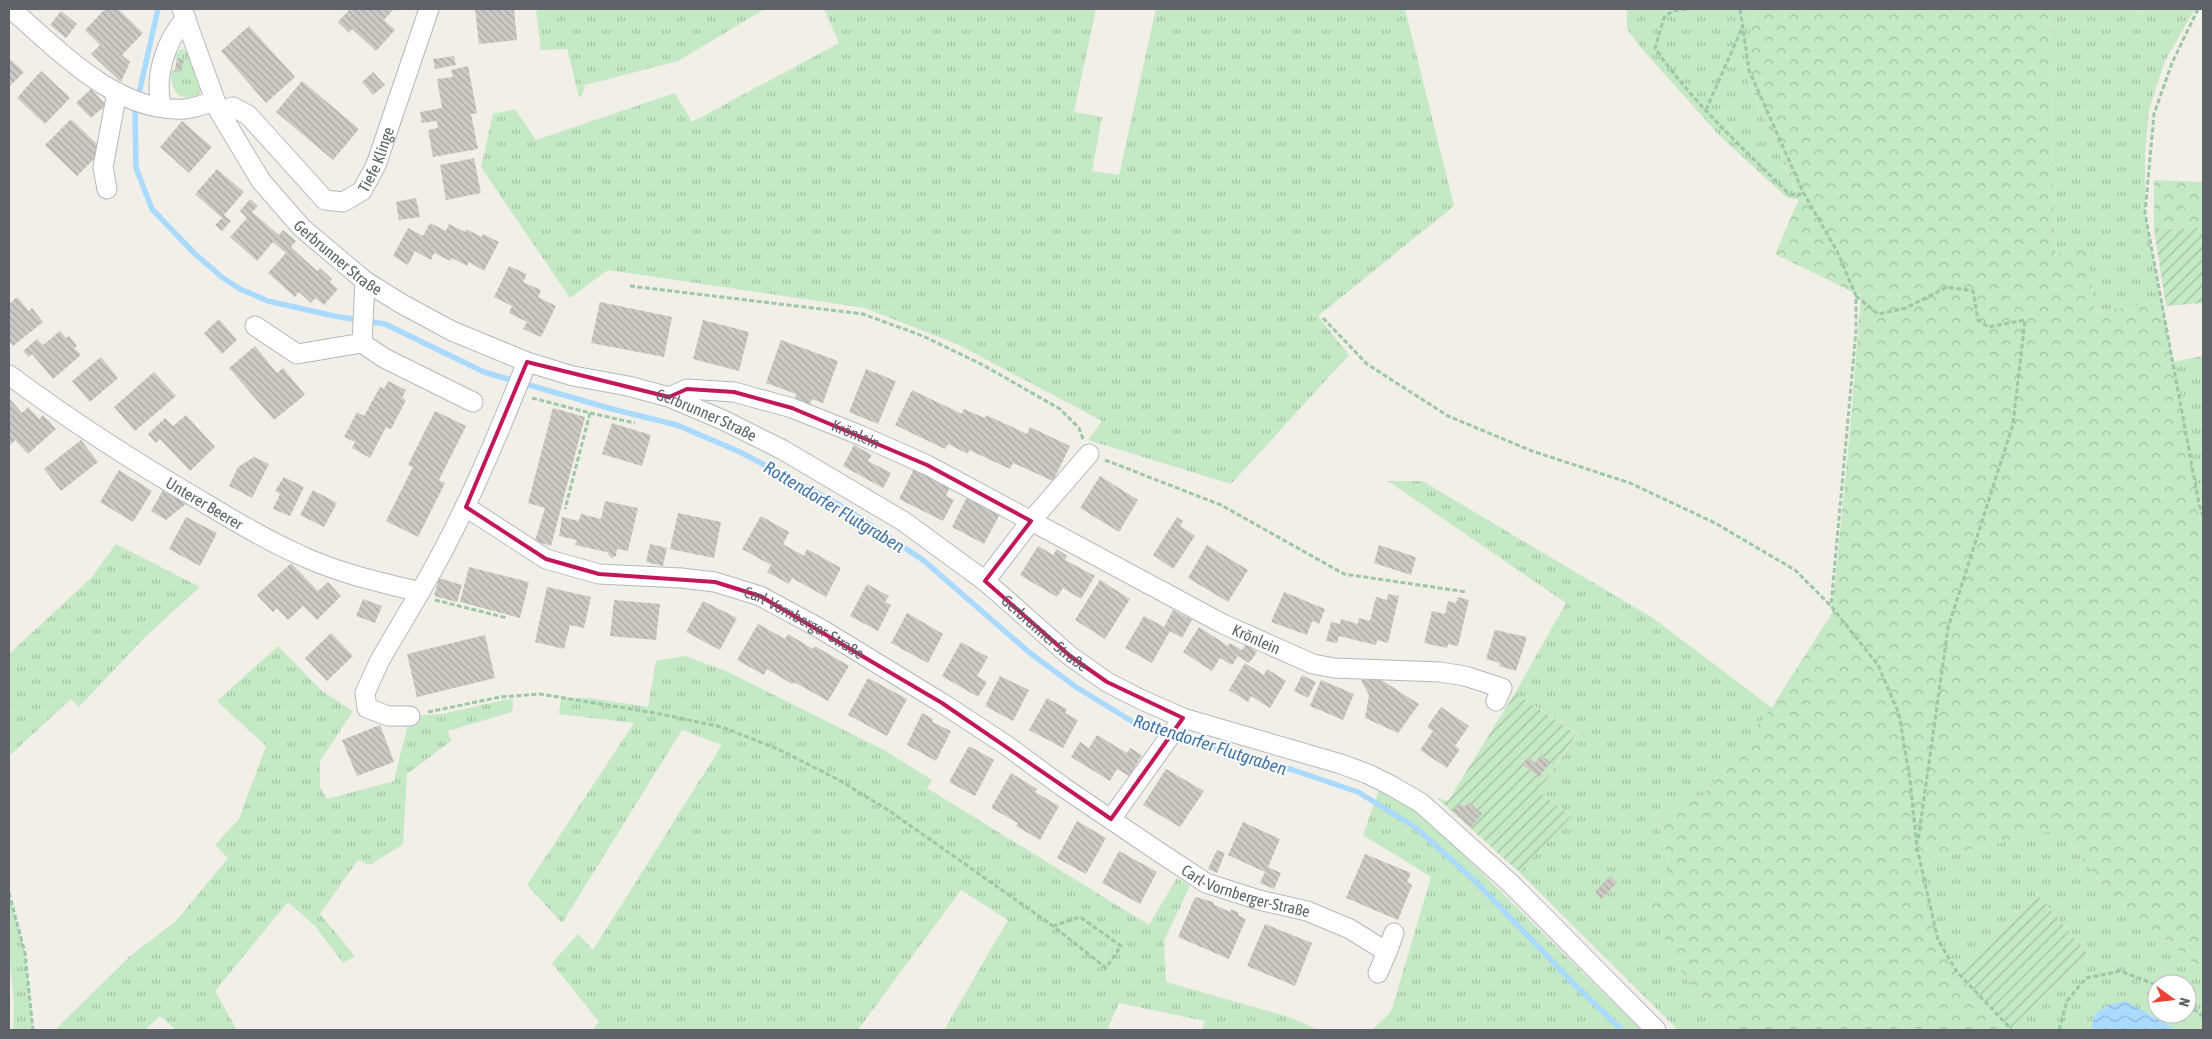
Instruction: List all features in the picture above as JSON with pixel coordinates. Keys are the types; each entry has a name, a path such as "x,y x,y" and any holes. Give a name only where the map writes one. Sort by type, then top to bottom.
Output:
{"street":[{"name":"Tiefe Klinge","path":"11,9 81,67 121,94 154,106 186,108 233,107 248,115 325,200 343,202 362,191 376,165 429,9"},
{"path":"154,106 168,44 184,14"},
{"name":"Gerbrunner Straße","path":"184,14 217,106 261,181 302,228 365,281 405,306 452,330 527,362 573,376 628,386 669,397 724,420 831,477 903,521 985,581 1070,656 1107,682 1183,718 1368,774 1421,803 1509,882 1656,1030"},
{"path":"107,189 104,166 121,94"},
{"path":"362,338 365,281"},
{"path":"255,326 297,354 362,338"},
{"path":"362,338 384,358 473,402"},
{"path":"410,716 388,716 367,708 365,694 380,660 419,594 466,507 527,362"},
{"name":"Unterer Beerer","path":"9,375 44,402 142,466 300,556 419,594"},
{"name":"Krönlein","path":"669,397 687,389 734,392 792,408 927,465 1223,624 1313,664 1334,668 1440,672 1465,676 1503,689"},
{"path":"985,581 1031,521 1089,454"},
{"name":"Carl-Vornberger-Straße","path":"466,507 546,559 599,574 715,582 760,596 821,629 942,703 1206,882 1259,900 1307,911 1350,929 1387,952"},
{"path":"1111,819 1183,718"},
{"path":"1378,973 1394,933"}],"path":[{"path":"1686,9 1672,11 1664,18 1655,48 1670,70 1706,110 1788,193 1797,196 1803,192"},
{"path":"1740,9 1749,70 1803,192 1838,253 1856,296 1856,331 1831,606"},
{"path":"2198,9 2172,63 2154,114 2145,213 2199,504 2203,515"},
{"path":"1706,110 1742,27"},
{"path":"630,286 863,314 923,336 983,365 1060,409 1078,428 1089,454 1221,505 1344,574 1467,592"},
{"path":"1856,296 1878,314 1906,308 1947,287 1973,291 1978,320 1988,327 2025,320 2013,424 1948,628 1917,848"},
{"path":"1323,318 1367,364 1448,416 1532,451 1630,483 1715,523 1795,570 1831,606 1878,666 1899,714 1910,780 1917,848 1938,940 1957,972 2012,1030"},
{"path":"515,391 590,414 635,423"},
{"path":"565,509 590,414"},
{"path":"419,594 506,618"},
{"path":"410,716 500,697 540,694 655,713 722,727 780,750 854,789 891,812 1054,926 1106,968 1121,946 1080,916 1054,926"},
{"path":"9,893 25,953 33,1030"},
{"path":"2059,1030 2067,1001 2086,978 2120,971 2147,982"}],"highlighted area":[{"path":"527,362 669,397 687,389 734,392 792,408 927,465 1031,521 985,581 1070,656 1107,682 1183,718 1111,819 942,703 760,596 715,582 599,574 546,559 466,507"}],"green space":[{"path":"536,9 765,9 678,61 585,85 582,96 579,97 567,49 541,50"},
{"path":"824,9 1096,9 1074,112 1102,117 1092,171 1119,175 1156,9 1405,9 1454,206 1318,316 1349,355 1231,484 1088,440 1102,421 957,344 865,308 608,270 570,298 481,167 493,114 515,109 536,140 675,93 692,122 839,43"},
{"path":"1627,9 1755,9 1745,73 1799,200 1786,197 1719,135 1642,49 1627,29"},
{"path":"1755,9 2049,9 2055,254 2088,249 2095,312 2162,301 2199,504 2203,515 2203,971 2111,895 2059,829 1916,862 1938,939 1957,973 2012,1030 1723,1030 1680,970 1650,908 1671,868 1657,821 1705,792 1772,707 1832,613 1861,296 1775,254 1799,199 1745,73"},
{"path":"2049,9 2138,9 2138,16 2139,9 2195,9 2165,61 2149,109 2145,153 2145,213 2161,302 2095,312 2088,250 2055,254"},
{"path":"181,49 187,51 200,87 200,93 195,96 183,97 174,90 170,71 175,70 177,58 174,56"},
{"path":"2154,180 2203,182 2203,228 2154,229"},
{"path":"2203,228 2203,303 2166,306 2154,229"},
{"path":"2203,356 2203,502 2199,504 2173,362"},
{"path":"1388,481 1422,481 1653,618 1772,708 1705,792 1657,821 1671,868 1650,908 1680,970 1723,1030 1678,1030 1519,872 1572,816 1538,792 1578,734 1515,693 1566,603"},
{"path":"116,544 200,587 146,636 79,707 71,699 9,756 9,654 91,578"},
{"path":"278,646 322,691 353,711 320,761 320,787 327,799 394,781 410,716 442,714 513,698 512,712 448,731 451,741 407,774 403,844 370,865 358,860 320,914 355,956 343,963 315,926 288,902 215,991 237,1030 176,1030 160,1016 145,1030 55,1030 129,957 176,921 228,858 215,845 239,819 266,746 217,701"},
{"path":"685,656 726,671 884,750 932,780 927,788 1149,925 1177,878 1190,886 1164,941 1166,982 1289,1017 1318,1030 1202,1030 1205,1021 1119,1003 1107,1030 944,1030 1008,920 961,890 858,1030 592,1030 599,1022 552,963 578,934 593,950 722,745 682,730 562,923 527,885 634,723 559,714 561,698 590,698 648,707 656,661"},
{"path":"1515,693 1577,734 1538,792 1572,816 1519,872 1437,798 1448,801"},
{"path":"1381,784 1414,806 1641,1030 1372,1030 1391,1012 1431,877 1363,835"},
{"path":"2059,829 2111,895 2203,971 2203,1030 2016,1030 2013,1027 2089,955 2037,894 1957,972 1937,938 1916,862"},
{"path":"9,893 25,955 33,1030 13,1030 14,1004 9,953"},
{"path":"2037,894 2089,955 2011,1029 1957,972"}],"water":[{"path":"2126,1001 2147,1013 2147,1024 2166,1024 2177,1030 2091,1030 2094,1015 2108,1005"}],"building":[{"path":"105,9 118,9 143,33 122,55 130,62 121,82 91,54 100,45 85,30"},
{"path":"350,9 394,9 384,20 395,30 376,51 352,29 349,33 338,22"},
{"path":"475,9 514,9 517,40 479,44"},
{"path":"61,11 77,24 66,38 50,25"},
{"path":"249,26 295,77 266,103 221,51"},
{"path":"454,56 456,65 435,69 433,59"},
{"path":"9,58 24,72 9,87"},
{"path":"177,58 184,60 181,72 175,71"},
{"path":"468,66 477,113 471,114 478,149 433,157 428,130 438,128 437,121 422,123 420,112 442,108 437,79 453,77 451,70"},
{"path":"41,71 70,98 45,124 17,98"},
{"path":"373,72 385,85 373,95 362,82"},
{"path":"302,81 359,129 333,160 276,112"},
{"path":"91,89 106,105 91,118 76,103"},
{"path":"71,119 103,150 77,176 45,145"},
{"path":"182,121 212,147 189,173 160,147"},
{"path":"474,158 481,193 446,200 440,165"},
{"path":"217,169 244,192 224,215 231,221 222,231 215,225 222,218 195,194"},
{"path":"416,198 420,217 399,220 396,202"},
{"path":"250,199 258,206 252,212 279,235 283,230 296,241 291,247 317,271 320,268 332,279 330,282 338,289 324,305 315,298 311,303 299,292 295,297 268,273 286,253 273,242 257,261 230,237 247,218 240,211"},
{"path":"430,223 446,231 449,224 465,232 466,229 482,237 483,234 499,242 484,271 469,262 467,266 452,258 450,261 434,253 431,260 415,251 408,265 393,256 408,228 423,236"},
{"path":"509,266 527,274 523,282 541,290 538,297 556,306 541,337 523,329 527,322 509,313 512,306 494,297"},
{"path":"17,297 29,311 32,308 43,322 13,346 9,341 9,304"},
{"path":"600,302 672,317 664,357 591,343"},
{"path":"219,319 237,340 222,354 204,333"},
{"path":"703,320 749,332 739,371 693,359"},
{"path":"60,331 66,338 69,336 77,346 74,348 81,355 53,379 32,354 29,357 23,351 37,339 43,345"},
{"path":"781,340 838,361 823,403 812,399 810,405 795,399 796,394 766,383"},
{"path":"255,346 277,373 283,368 305,395 274,420 229,368"},
{"path":"101,357 118,378 90,402 72,381"},
{"path":"866,369 896,381 878,424 849,412"},
{"path":"154,372 176,396 135,431 114,407"},
{"path":"388,381 406,390 402,398 406,400 391,429 386,427 370,458 352,448 355,442 344,437 357,412 364,416 380,387 384,389"},
{"path":"912,390 962,414 964,409 985,418 986,415 1027,434 1030,427 1070,446 1053,481 1013,463 1010,469 969,450 968,454 948,444 945,449 895,425"},
{"path":"9,398 22,413 28,407 39,419 43,415 56,429 28,454 15,440 9,444"},
{"path":"553,408 585,417 551,546 535,541 545,508 528,503"},
{"path":"435,411 466,426 439,480 445,483 418,537 386,521 413,467 408,465"},
{"path":"186,415 215,447 190,471 160,439 156,443 148,434 165,418 173,426"},
{"path":"612,423 651,435 642,466 602,454"},
{"path":"81,440 98,462 61,491 44,469"},
{"path":"854,445 872,455 868,461 891,473 883,488 843,466"},
{"path":"254,457 269,464 252,498 229,486 238,467"},
{"path":"914,469 950,487 946,496 954,500 943,521 899,499"},
{"path":"119,470 152,491 133,522 100,502"},
{"path":"1100,476 1138,500 1119,532 1080,508"},
{"path":"284,477 304,487 290,516 273,509 280,494 275,491"},
{"path":"163,490 187,503 166,520 151,511"},
{"path":"313,490 337,503 324,527 300,515"},
{"path":"967,497 1000,514 984,544 952,527"},
{"path":"605,501 638,508 628,551 617,549 616,556 611,558 607,552 575,545 577,540 559,536 562,517 579,521 581,514 601,519"},
{"path":"678,513 721,522 714,558 670,549"},
{"path":"761,516 789,532 783,544 804,556 807,549 841,568 826,597 792,578 789,584 767,572 771,565 742,549"},
{"path":"186,517 217,533 200,566 169,549"},
{"path":"1177,517 1183,521 1180,526 1195,536 1173,569 1153,555"},
{"path":"650,544 667,548 663,566 646,562"},
{"path":"1207,545 1248,570 1228,602 1188,578"},
{"path":"1379,545 1416,557 1411,575 1374,563"},
{"path":"1038,546 1053,555 1057,549 1067,556 1065,560 1095,576 1081,599 1063,588 1057,597 1020,575"},
{"path":"291,563 318,591 328,582 341,596 317,620 303,606 288,620 277,608 273,612 257,595"},
{"path":"469,567 529,582 520,618 460,602"},
{"path":"439,578 462,585 457,602 434,596"},
{"path":"1100,580 1130,599 1105,639 1075,620"},
{"path":"867,584 889,596 885,602 891,605 878,631 850,616"},
{"path":"547,587 591,597 584,628 570,625 564,649 535,642"},
{"path":"1284,592 1325,609 1319,624 1312,621 1307,635 1271,622"},
{"path":"1388,594 1399,596 1388,643 1377,640 1376,645 1339,636 1337,643 1326,641 1331,622 1340,624 1341,619 1358,624 1359,618 1370,621 1376,597 1387,600"},
{"path":"1458,597 1469,600 1458,646 1448,644 1447,648 1424,643 1432,611 1445,614 1448,601 1456,603"},
{"path":"363,599 382,606 375,623 356,616"},
{"path":"614,600 660,604 656,640 610,636"},
{"path":"703,601 737,618 720,650 686,632"},
{"path":"1173,610 1192,620 1182,638 1170,631 1152,663 1125,648 1144,616 1164,627"},
{"path":"907,613 943,634 928,663 891,643"},
{"path":"758,624 785,639 788,634 813,649 815,646 849,666 828,701 794,682 792,684 767,669 764,675 737,660"},
{"path":"1199,627 1228,646 1230,643 1242,650 1246,644 1257,652 1249,663 1238,656 1232,665 1220,658 1212,671 1183,652"},
{"path":"1495,630 1527,637 1516,671 1499,666 1500,663 1486,659"},
{"path":"331,633 353,656 327,681 305,658"},
{"path":"485,635 495,678 417,697 407,654"},
{"path":"961,642 988,657 977,676 987,682 978,697 942,676"},
{"path":"1245,663 1264,675 1267,669 1286,681 1270,708 1251,696 1248,702 1229,690"},
{"path":"1302,675 1316,682 1308,698 1294,691"},
{"path":"1000,676 1029,690 1013,721 985,706"},
{"path":"868,678 907,699 887,736 848,715"},
{"path":"1380,679 1419,704 1398,733 1365,718 1369,695 1361,680"},
{"path":"1321,680 1354,694 1343,720 1310,706"},
{"path":"1047,698 1067,709 1065,713 1078,720 1063,748 1029,730"},
{"path":"1441,707 1469,726 1455,746 1460,749 1447,768 1420,750 1433,731 1427,727"},
{"path":"922,713 933,719 932,722 951,731 936,761 907,745"},
{"path":"380,725 394,762 357,776 342,740"},
{"path":"1097,735 1127,753 1130,748 1142,755 1129,776 1117,769 1110,781 1071,757 1080,742 1089,748"},
{"path":"969,746 994,760 975,796 949,782"},
{"path":"1541,755 1550,762 1539,777 1522,764 1528,757 1535,763"},
{"path":"1166,769 1204,791 1180,827 1143,805"},
{"path":"1011,773 1037,789 1035,792 1059,806 1040,840 1016,826 1018,823 991,808"},
{"path":"1469,802 1482,814 1471,827 1452,811 1460,803 1464,807"},
{"path":"1077,821 1106,838 1086,874 1057,858"},
{"path":"1243,822 1280,839 1268,867 1281,873 1274,889 1260,883 1265,872 1228,855"},
{"path":"1217,850 1225,853 1217,873 1208,869"},
{"path":"1119,851 1157,872 1140,904 1102,883"},
{"path":"1365,854 1411,873 1407,882 1412,885 1398,920 1346,898"},
{"path":"1610,876 1617,883 1601,899 1595,892"},
{"path":"1195,897 1214,902 1213,904 1230,912 1231,909 1246,919 1229,959 1178,937"},
{"path":"1265,924 1312,943 1295,986 1247,966"}],"waterway":[{"name":"Rottendorfer Flutgraben","path":"158,9 135,111 136,168 152,209 194,253 223,278 240,289 268,301 334,316 385,324 484,372 612,409 677,425 740,452 814,491 848,510 923,560 1030,653 1076,687 1138,725 1293,770 1358,792 1415,827 1475,881 1575,985 1622,1030"}]}
